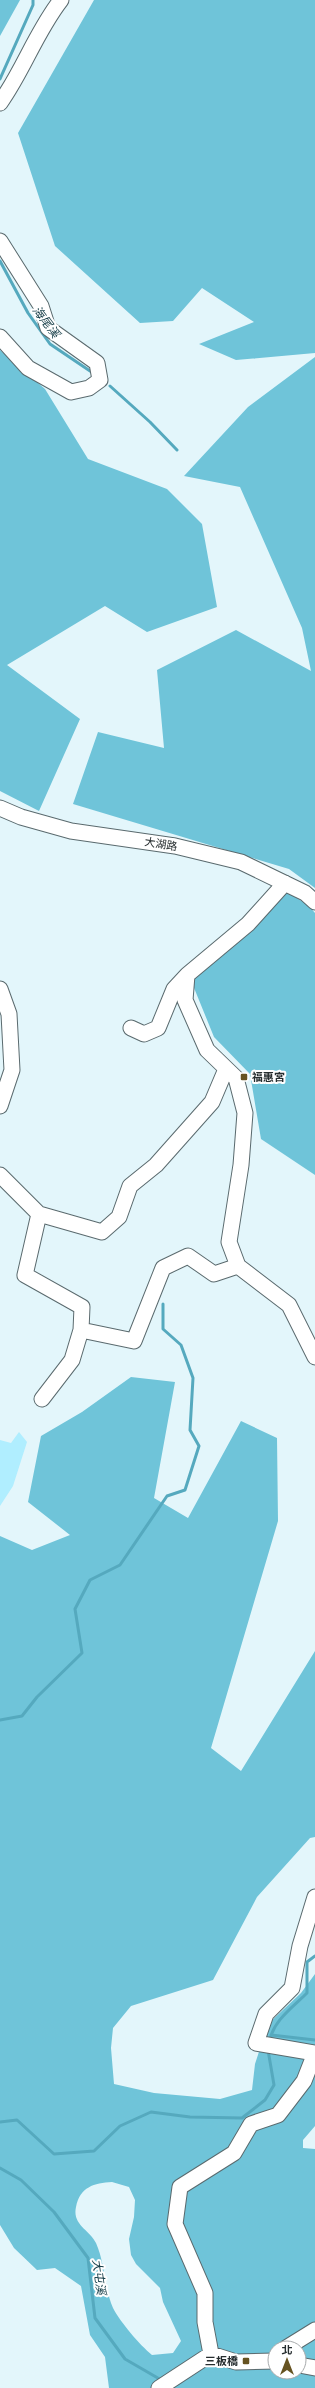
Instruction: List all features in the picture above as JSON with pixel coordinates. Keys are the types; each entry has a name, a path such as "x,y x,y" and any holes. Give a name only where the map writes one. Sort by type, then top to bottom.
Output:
{"street":[{"path":"0,103 9,90 48,16 61,0"},
{"path":"0,241 41,306 48,328 97,363 100,380 88,388 71,392 28,368 0,337"},
{"name":"大湖路","path":"0,808 21,817 71,831 175,846 241,862 285,882 305,893 315,902"},
{"path":"131,1028 144,1034 158,1028 174,989 187,975 248,924 285,882"},
{"path":"187,975 185,1000 206,1050 236,1078 245,1114 241,1165 229,1242 238,1266 289,1306 315,1357"},
{"path":"0,989 9,1014 12,1070 0,1106"},
{"path":"0,1174 40,1214 102,1232 120,1216 130,1186 156,1165 212,1102 226,1069"},
{"path":"40,1214 25,1275 82,1307 81,1330 72,1360 42,1399"},
{"path":"81,1330 134,1341 163,1268 188,1256 214,1274 238,1266"},
{"path":"207,2356 205,2322 206,2293 175,2224 180,2187 234,2153 251,2124 278,2115 304,2081 315,2053 256,2043 266,2014 292,1988 300,1946 315,1897"},
{"path":"299,2340 315,2330"},
{"path":"159,2388 207,2356 236,2362 267,2359"}],"shaded area":[{"path":"0,0 20,0 0,36"},
{"path":"94,0 315,0 315,353 236,360 199,344 254,322 202,288 173,321 140,323 55,246 18,133"},
{"path":"0,350 45,389 88,459 167,489 202,524 217,607 147,632 105,606 7,665 80,719 39,811 0,791"},
{"path":"315,357 315,888 289,869 73,804 98,732 164,748 157,670 236,630 311,671 302,628 240,487 184,476 248,407"},
{"path":"287,892 308,905 315,913 315,1175 261,1139 250,1074 214,1037 190,978"},
{"path":"131,1377 175,1382 154,1498 188,1518 241,1421 277,1438 278,1521 211,1748 241,1771 315,1651 315,1837 310,1838 257,1897 213,1980 131,2006 113,2028 111,2048 114,2084 154,2093 220,2099 252,2090 255,2064 268,2024 301,1993 315,1974 315,2126 303,2140 303,2148 315,2149 315,2388 109,2388 105,2357 90,2335 81,2286 55,2268 37,2270 14,2248 0,2225 0,1536 32,1550 70,1535 28,1502 41,1436 82,1412","holes":["112,2182 129,2187 135,2200 134,2217 129,2239 131,2255 136,2264 160,2288 163,2302 181,2341 173,2353 152,2355 125,2327 110,2301 96,2243 79,2223 75,2213 78,2200 84,2191 89,2187"]},
{"path":"19,1432 27,1442 13,1486 0,1506 0,1440 11,1443"}],"waterway":[{"name":"海尾溪","path":"0,79 33,5 33,0"},
{"name":"海尾溪","path":"0,261 28,313 50,344 93,373"},
{"name":"海尾溪","path":"110,386 150,422 177,450"},
{"path":"0,1720 22,1716 37,1697 82,1653 75,1609 90,1580 120,1565 167,1496 185,1490 199,1446 190,1430 193,1378 181,1345 163,1329 163,1304"},
{"path":"270,2040 275,2026 307,1993 307,1962 315,1956"},
{"path":"271,2035 315,2040"},
{"path":"0,2122 17,2120 54,2154 94,2151 120,2126 151,2112 190,2117 242,2118 265,2100 274,2085 268,2050"},
{"name":"大屯溪","path":"0,2168 21,2180 54,2212 88,2258 95,2318 125,2359 163,2381"}],"place":[{"name":"福惠宮","path":"244,1077"},
{"name":"三板橋","path":"246,2361"}]}
